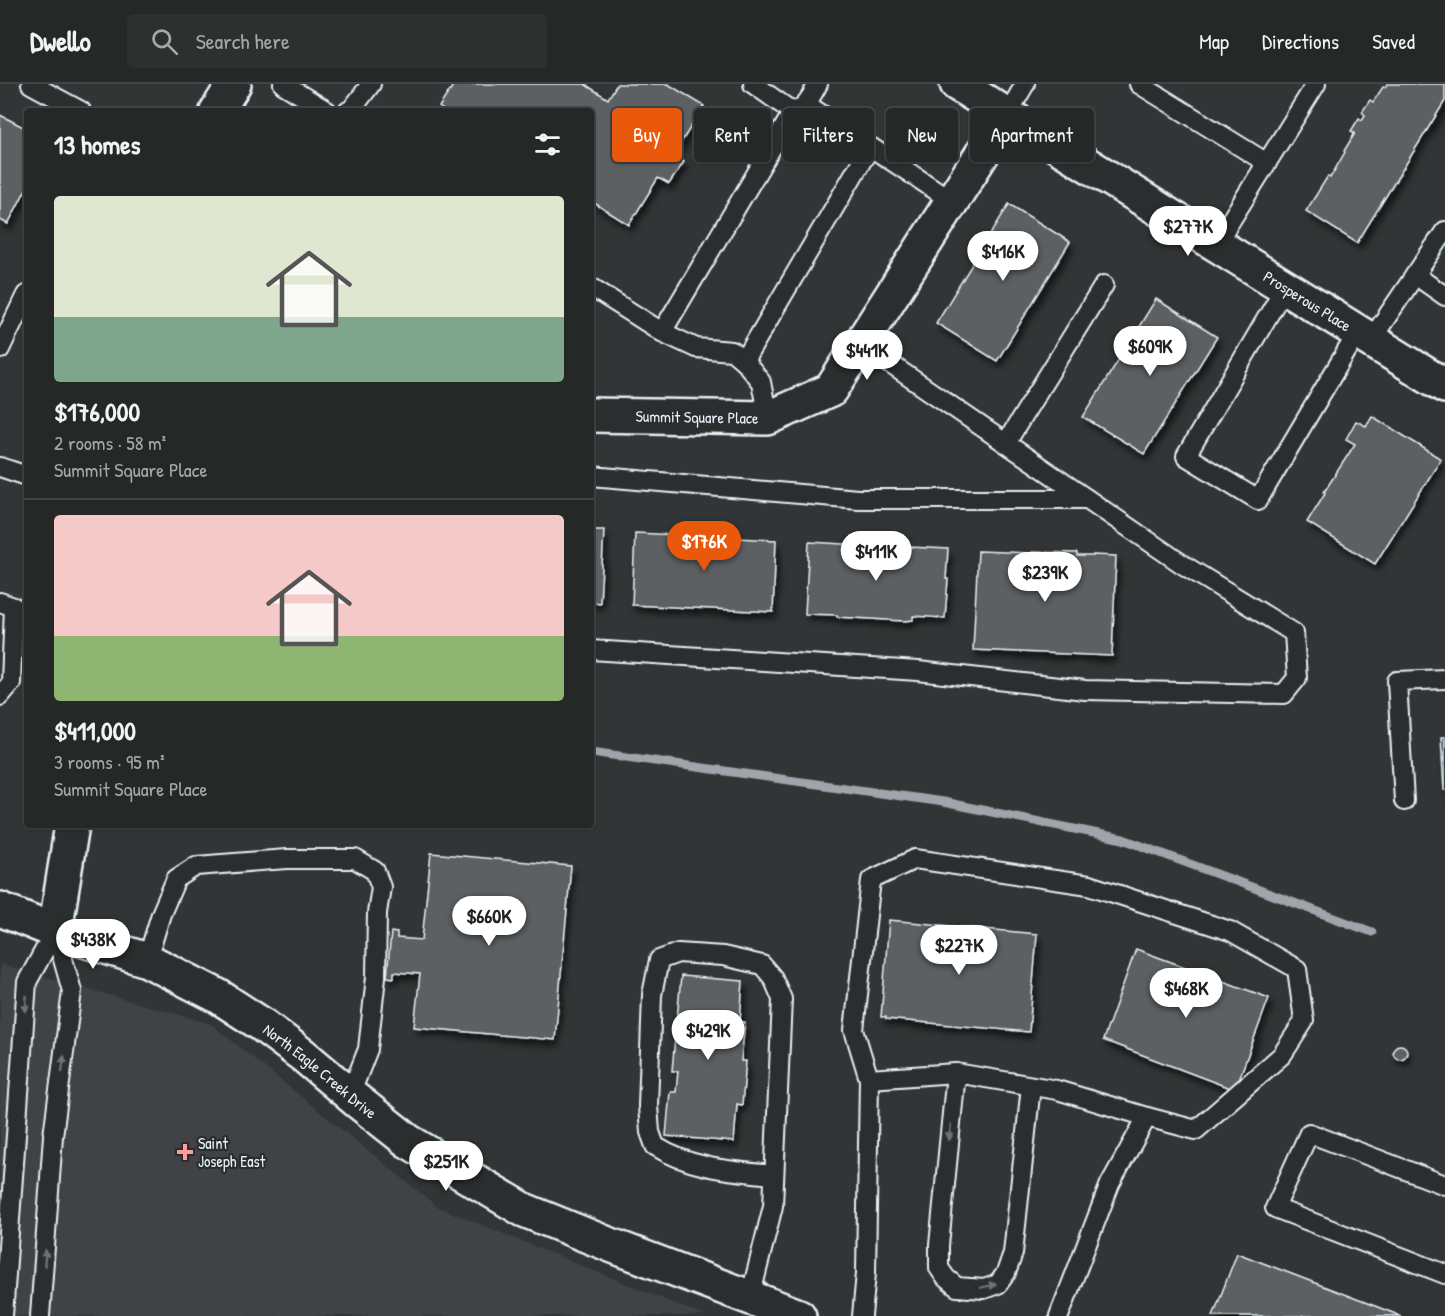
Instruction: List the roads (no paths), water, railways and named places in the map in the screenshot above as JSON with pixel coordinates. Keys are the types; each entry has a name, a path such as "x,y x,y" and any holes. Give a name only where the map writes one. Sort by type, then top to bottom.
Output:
{"street":[{"path":"219,108 234,84"},
{"name":"Prosperous Place","path":"957,84 996,108"},
{"name":"Summit Square Place","path":"594,415 768,418 831,390 977,162"},
{"name":"Prosperous Place","path":"1083,162 1445,386"},
{"path":"55,931 72,828"},
{"name":"North Eagle Creek Drive","path":"0,909 55,931 147,960 218,996 253,1018 304,1056 408,1141 524,1210 799,1316"}],"lane":[{"path":"31,84 75,108"},
{"path":"283,84 322,108"},
{"path":"353,108 370,84"},
{"path":"753,84 800,108 818,84"},
{"path":"1011,108 1025,84"},
{"path":"1139,84 1267,163"},
{"path":"1216,244 1267,163 1308,87"},
{"path":"662,332 783,136"},
{"path":"874,150 952,201"},
{"path":"744,361 861,162"},
{"path":"1285,287 1186,456 1258,500 1364,336 1415,275 1445,231"},
{"path":"1415,275 1445,296"},
{"path":"1006,443 1104,285"},
{"path":"594,289 662,332 696,348 732,351 744,361 761,382 768,418"},
{"path":"0,350 24,300"},
{"path":"594,650 918,671 1085,690 1284,694 1298,678 1294,633 1182,564 861,344"},
{"path":"0,467 24,475"},
{"path":"594,476 858,499 1087,499"},
{"path":"0,602 14,607 13,689"},
{"path":"1404,801 1397,681 1445,679"},
{"path":"147,960 161,914 176,879 196,866 287,859 355,859 375,871 381,887 377,913 376,977 368,1049 350,1095"},
{"path":"862,1316 866,1273 869,1079 854,1030 871,880 915,859 1089,885 1230,931 1296,969 1304,1021 1282,1055 1196,1130 1057,1090 956,1073 869,1079"},
{"path":"3,1316 27,982 55,931"},
{"path":"40,1316 53,1136 72,990 55,931"},
{"path":"750,1298 773,1206 782,999 773,978 762,965 723,956 678,953 659,960 652,995 648,1106 650,1132 655,1146 686,1162 722,1170 774,1175"},
{"path":"956,1073 939,1245 939,1268 957,1287 984,1289 998,1284 1006,1273 1012,1252 1031,1086"},
{"path":"1059,1316 1110,1184 1147,1117"},
{"path":"1445,1185 1309,1133 1275,1208 1445,1274"}],"waterway":[{"path":"594,752 943,802 1123,839 1372,932"}],"place":[{"name":"Saint Joseph East","path":"185,1152"}]}
